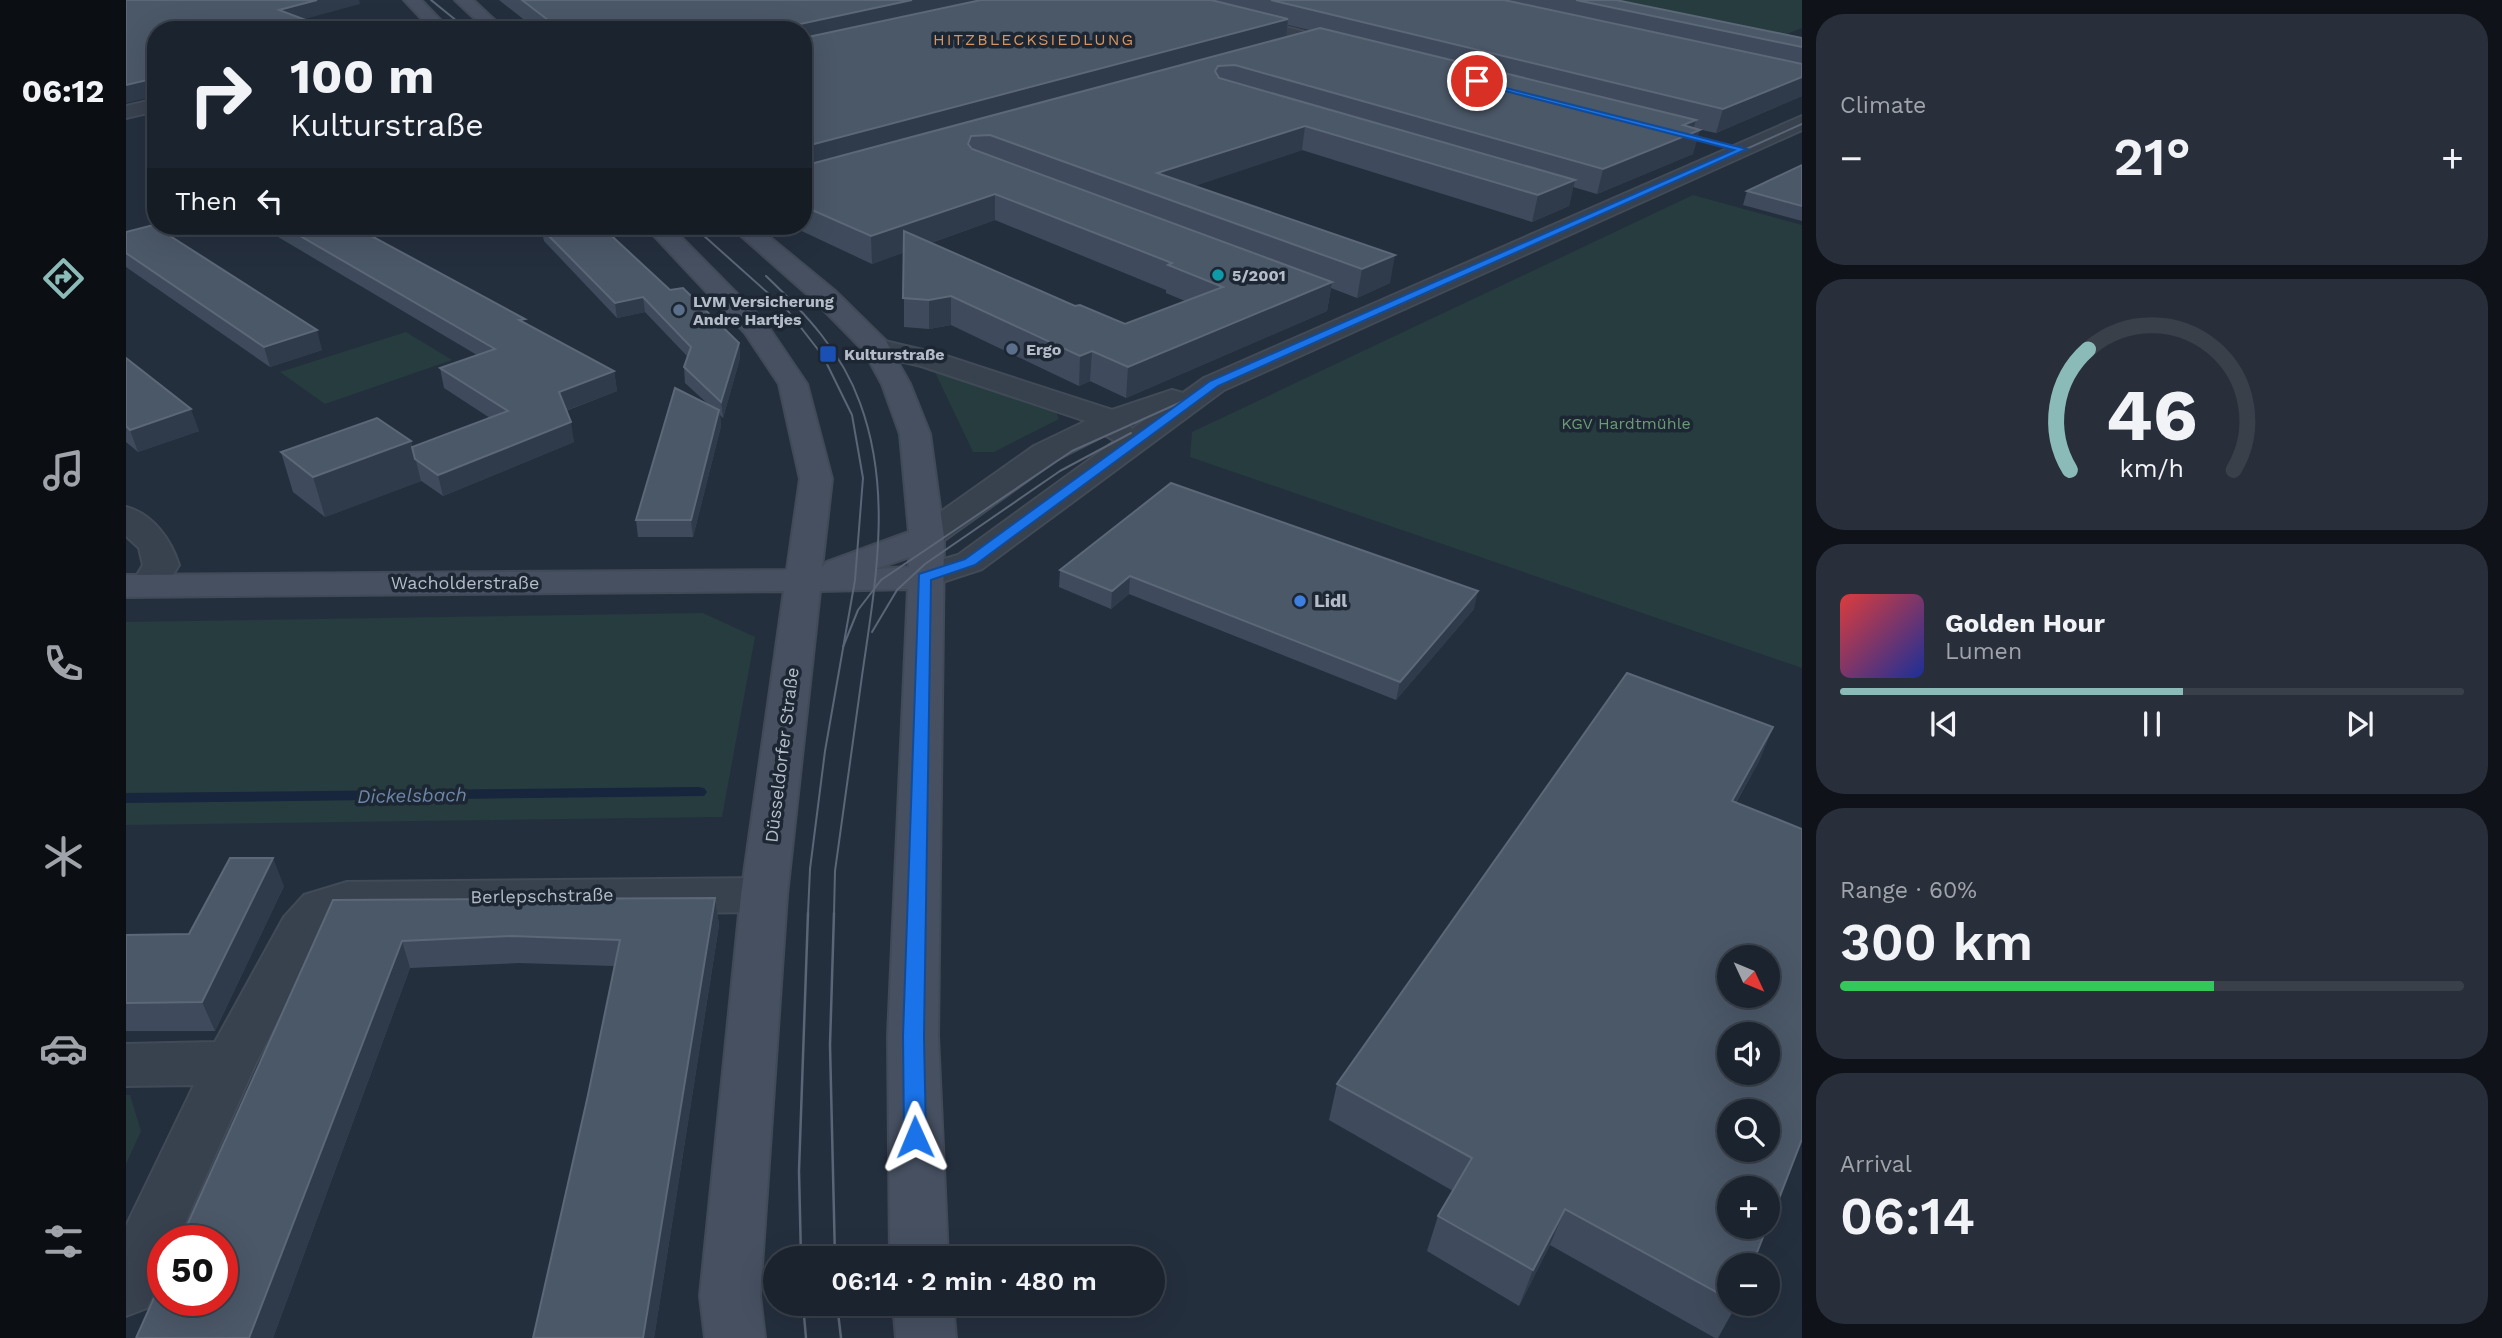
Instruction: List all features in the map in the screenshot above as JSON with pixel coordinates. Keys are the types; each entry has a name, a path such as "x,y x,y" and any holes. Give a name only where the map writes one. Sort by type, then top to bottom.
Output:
{"main road":[{"path":"412,0 433,21"},
{"path":"463,0 488,21"},
{"name":"Düsseldorfer Straße","path":"665,235 755,328 793,384 816,479 764,895 730,1296 735,1338"},
{"path":"753,235 825,296 876,347 896,384 915,434 925,557 913,1036 919,1246"},
{"name":"Wacholderstraße","path":"137,586 879,580 925,557"},
{"path":"924,1316 926,1338"}],"street":[{"path":"1158,0 1358,51"},
{"path":"1279,51 1318,40"},
{"path":"126,112 147,107"},
{"path":"925,557 970,562 1119,434 1358,310 1609,208 1802,122"},
{"path":"1716,142 1742,149"},
{"path":"1583,200 1609,208"},
{"path":"876,347 930,360 1119,434"},
{"path":"126,517 155,545 161,565 137,586"},
{"name":"Berlepschstraße","path":"230,1063 301,929 320,907 347,899 764,895"},
{"path":"126,1065 230,1063 126,1289"}],"green space":[{"path":"1567,0 1802,0 1802,28 1766,42"},
{"name":"KGV Hardtmühle","path":"1693,195 1802,225 1802,668 1190,457 1192,432"},
{"path":"406,332 452,360 325,404 280,372"},
{"path":"934,370 1056,412 1059,419 994,452 973,452"},
{"path":"703,613 755,637 722,817 126,825 126,622"},
{"path":"126,1095 130,1095 141,1131 126,1164"}],"building":[{"path":"126,0 317,0 279,10 308,21 147,21 147,80 126,85"},
{"path":"522,0 912,0 812,21 549,21"},
{"path":"981,0 1211,0 1288,19 812,145 812,36"},
{"path":"1271,0 1504,0 1802,64 1802,77 1723,109"},
{"path":"1576,0 1616,0 1802,38 1802,47"},
{"path":"1320,28 1696,120 1683,125 1700,130 1603,169 1235,65 1218,66 1215,71 1219,78 1575,180 1538,195 1305,126 1157,173 1395,255 1362,269 990,135 971,136 968,144 972,149 1332,282 1128,367 1092,351 1080,356 951,296 929,300 903,298 904,231 1075,306 1080,305 1125,324 1223,287 1168,265 1172,263 995,194 871,236 812,210 812,164"},
{"path":"1802,165 1802,206 1747,191"},
{"path":"147,227 147,235 169,235 317,330 264,347 126,253 126,232"},
{"path":"299,235 370,235 525,319 519,320 614,371 559,392 571,422 438,475 415,459 412,447 508,411 440,368 495,349"},
{"path":"548,235 611,235 670,290 683,288 739,343 721,402 684,367 691,347 643,297 615,303"},
{"path":"126,358 191,409 130,430 126,426"},
{"path":"675,388 719,410 691,520 636,520"},
{"path":"377,418 411,441 313,477 281,452"},
{"name":"Lidl","path":"1171,483 1478,591 1400,682 1130,576 1112,591 1060,570"},
{"path":"1627,673 1773,727 1732,801 1802,829 1802,1139 1780,1196 1780,1176 1717,1176 1717,1239 1762,1239 1757,1253 1717,1253 1717,1292 1565,1209 1533,1270 1438,1216 1472,1158 1337,1084"},
{"path":"230,858 273,858 202,1002 126,1003 126,935 189,934"},
{"path":"715,898 643,1338 533,1338 620,940 512,936 402,941 249,1338 136,1338 147,1314 147,1316 238,1316 238,1225 187,1225 333,900"}],"waterway":[{"name":"Dickelsbach","path":"126,798 699,792"}],"tram line":[{"path":"431,0 457,21"},
{"path":"874,589 881,580 1072,451 1802,124"},
{"path":"703,235 788,311 823,356 852,415 863,478 855,580 843,646"},
{"path":"766,276 795,304 833,350 860,403 870,437 879,504 874,589"},
{"path":"872,632 897,590 925,564 1060,471 1131,433"},
{"path":"834,914 835,871 874,589"},
{"path":"843,646 858,610 874,589"},
{"path":"808,914 810,869 825,751 843,646"},
{"path":"801,1246 799,1171 808,913"},
{"path":"834,913 830,1045 835,1246"},
{"path":"804,1316 806,1338"},
{"path":"838,1316 841,1338"}],"place":[{"name":"5/2001","path":"1218,275"},
{"name":"LVM Versicherung Andre Hartjes","path":"679,310"},
{"name":"Ergo","path":"1012,349"},
{"name":"Kulturstraße","path":"828,354"},
{"name":"Lidl","path":"1300,601"}],"district":[{"name":"HITZBLECKSIEDLUNG","path":"1034,39"}],"route":[{"path":"915,1137 913,1036 924,577 970,562 1145,435 1199,392 1214,384 1742,149 1477,81"}]}
